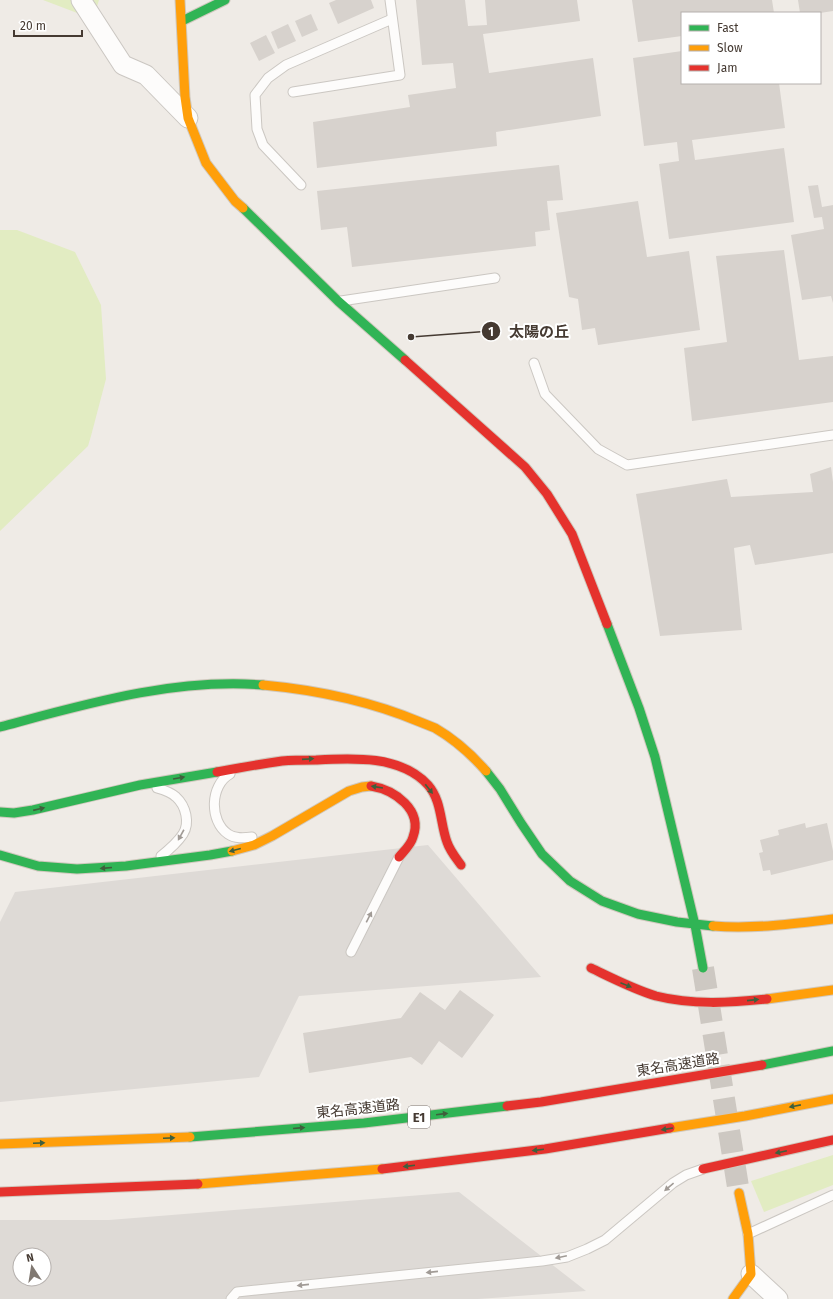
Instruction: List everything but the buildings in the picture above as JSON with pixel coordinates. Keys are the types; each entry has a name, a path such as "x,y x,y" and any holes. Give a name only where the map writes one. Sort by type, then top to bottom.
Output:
{"main road":[{"path":"180,0 185,97 188,118 206,163 235,201 338,301 525,467 547,494 572,534 639,708 656,757 695,925 703,968"},
{"path":"182,21 225,0"},
{"path":"0,727 92,702 145,691 201,685 260,685 304,690 354,699 402,713 437,729 468,753 497,784 543,855 565,877 589,894 617,908 655,918 695,925 741,926 799,923 833,919"},
{"path":"0,812 14,813 33,810 140,784 283,761 336,759 383,762 401,767 414,774 428,785 442,812 446,840 449,848 461,865"},
{"path":"0,855 19,862 66,870 111,868 225,853 251,846 274,836 337,797 353,789 368,786 381,787 394,792 411,810 415,822 414,834 410,843 399,857"},
{"path":"591,968 624,984 658,996 694,1002 738,1002 833,990"},
{"name":"東名高速道路","path":"0,1144 190,1137 364,1123 541,1102 735,1070 833,1051"},
{"path":"0,1192 184,1185 369,1171 545,1149 745,1116 833,1099"},
{"path":"703,1169 833,1140"},
{"path":"733,1299 751,1274 748,1234 739,1193"}],"street":[{"path":"81,0 123,65 146,75 188,118"},
{"path":"751,1274 778,1299"}],"lane":[{"path":"294,92 400,76 390,0"},
{"path":"301,185 263,145 257,129 255,95 268,78 286,65 392,19"},
{"path":"338,301 495,278"},
{"path":"534,363 545,394 598,449 628,465 833,435"},
{"path":"244,767 227,775 220,784 215,795 215,818 228,835 241,838 274,836"},
{"path":"140,784 165,790 176,797 184,808 187,820 184,832 176,844 154,862"},
{"path":"351,952 399,857"},
{"path":"231,1299 237,1292 542,1261 566,1256 587,1249 605,1240 673,1183 686,1175 703,1169"},
{"path":"748,1234 833,1195"}],"green space":[{"path":"43,0 99,0 93,19"},
{"path":"0,230 17,230 75,252 101,305 106,379 88,446 0,531"},
{"path":"833,1155 833,1185 764,1212 751,1181"}],"shaded area":[{"path":"428,845 541,977 299,996 259,1077 0,1102 0,922 15,892"},
{"path":"459,1192 586,1291 478,1299 0,1299 0,1220 109,1220"}],"tunnel":[{"path":"703,968 739,1193"}],"traffic: fast":[{"path":"182,21 225,0"},
{"path":"243,208 338,301 405,360"},
{"path":"607,624 639,708 655,757 695,925 703,968"},
{"path":"0,727 97,702 163,689 196,685 263,685"},
{"path":"486,771 500,789 542,854 570,881 602,901 638,914 677,922 713,926"},
{"path":"0,812 14,813 33,810 140,785 217,772"},
{"path":"0,855 38,866 77,869 126,866 232,851"},
{"path":"762,1065 833,1051"},
{"path":"190,1137 364,1123 507,1106"}],"traffic: slow":[{"path":"180,0 185,97 188,118 206,163 235,201 243,208"},
{"path":"263,685 323,693 363,702 435,728 449,737 475,759 486,771"},
{"path":"232,851 254,845 272,836 349,791 371,786"},
{"path":"713,926 758,926 833,919"},
{"path":"767,999 833,990"},
{"path":"670,1128 745,1116 833,1099"},
{"path":"0,1144 190,1137"},
{"path":"198,1184 382,1169"},
{"path":"733,1299 751,1274 748,1234 739,1193"}],"traffic: jam":[{"path":"405,360 525,467 547,494 572,534 607,624"},
{"path":"217,772 295,760 375,760 404,768 417,775 433,791 448,845 461,865"},
{"path":"371,786 380,788 397,797 405,803 414,818 415,827 411,843 399,857"},
{"path":"591,968 639,990 670,999 697,1002 767,999"},
{"path":"507,1106 541,1102 762,1065"},
{"path":"382,1169 545,1149 670,1128"},
{"path":"703,1169 833,1140"},
{"path":"0,1192 198,1184"}],"place":[{"name":"太陽の丘","path":"411,337"}]}
